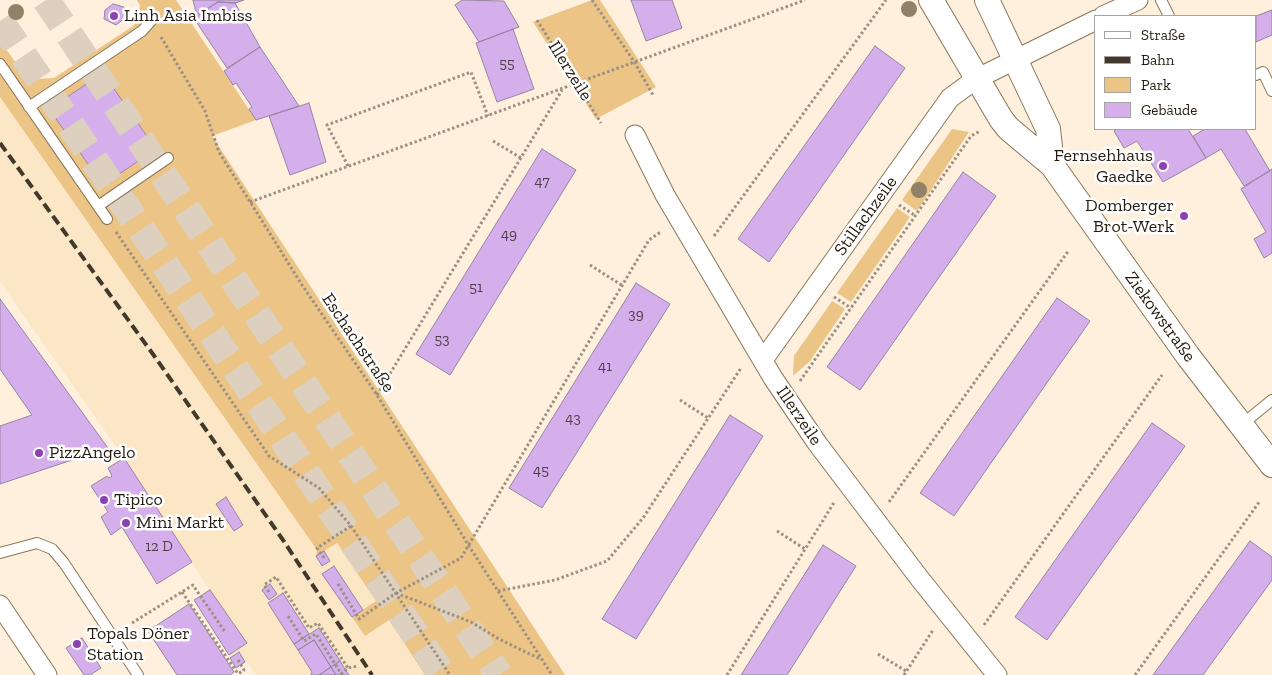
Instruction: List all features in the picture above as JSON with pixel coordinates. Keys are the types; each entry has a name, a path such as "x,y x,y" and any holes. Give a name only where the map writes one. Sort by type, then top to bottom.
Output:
{"street":[{"name":"Ziekowstraße","path":"931,0 976,79 1008,128 1052,165 1240,426 1272,465"},
{"name":"Ziekowstraße","path":"987,0 1013,60 1048,129 1052,165"},
{"path":"1106,15 1138,0"},
{"name":"Stillachzeile","path":"763,360 950,98 976,79 1094,21"},
{"name":"Illerzeile","path":"636,135 665,195 763,360 817,443 997,675"},
{"path":"0,605 46,675"}],"lane":[{"path":"1160,0 1168,15"},
{"path":"29,107 142,31 151,21"},
{"path":"0,64 108,219"},
{"path":"1257,75 1263,72 1272,91"},
{"path":"98,206 168,158"},
{"path":"1240,426 1272,400"},
{"path":"0,553 37,543 52,549 64,563 138,675"}],"path":[{"path":"592,0 635,63 653,96"},
{"path":"250,202 805,0"},
{"path":"709,244 886,0"},
{"name":"Illerzeile","path":"537,20 601,122"},
{"name":"Eschachstraße","path":"151,21 205,111 219,152 302,285 377,395 469,546 552,675"},
{"path":"348,166 327,125 471,72 488,116"},
{"path":"377,395 562,90"},
{"path":"797,386 971,136 980,131"},
{"path":"493,141 521,158"},
{"path":"896,203 916,216"},
{"path":"108,219 268,456 319,488 351,526 450,675"},
{"path":"338,584 359,619 396,594 461,558 649,240 663,231"},
{"path":"885,509 1069,250"},
{"path":"590,265 622,286"},
{"path":"832,295 851,308"},
{"path":"498,591 555,580 607,562 643,518 743,365"},
{"path":"979,632 1162,375"},
{"path":"680,400 708,418"},
{"path":"727,675 836,500"},
{"path":"1135,675 1260,501"},
{"path":"324,558 317,548 351,526"},
{"path":"777,531 805,549"},
{"path":"269,592 264,585 276,577 309,628 318,623 348,668"},
{"path":"132,624 193,585 225,632"},
{"path":"182,592 238,675 244,670 238,660"},
{"path":"396,594 471,622 499,640 543,661"},
{"path":"288,616 304,641 316,634 341,674 348,668 358,666"},
{"path":"878,654 905,673 933,629"}],"shaded area":[{"path":"0,97 317,550 316,555 337,543 377,601 352,617 365,636 389,620 425,675 256,675 247,661 236,668 230,658 231,654 229,655 194,600 209,589 124,458 0,282"}],"green space":[{"path":"137,0 176,0 256,120 212,136 565,675 425,675 389,620 365,636 352,617 376,601 337,543 316,556 317,550 0,97 0,45 2,44 23,72 36,79 54,78 133,26 138,18 140,6","holes":["103,73 156,148 103,185 49,109"]},
{"path":"592,0 600,0 656,87 596,119 533,22"},
{"path":"952,129 969,132 917,211 902,200"},
{"path":"897,208 910,217 851,302 837,293"},
{"path":"832,301 845,309 810,361 793,376 794,356"}],"building":[{"path":"193,0 244,0 235,3 218,2 197,16"},
{"path":"462,0 504,1 519,27 479,42 455,5"},
{"path":"631,0 672,0 682,28 646,41"},
{"path":"218,2 235,3 260,47 227,68 193,17"},
{"path":"113,4 124,7 125,18 116,25 104,19 105,10"},
{"path":"1272,10 1272,35 1257,42 1257,16"},
{"path":"513,29 534,89 497,102 476,43"},
{"path":"875,46 905,68 769,262 738,239"},
{"path":"260,47 299,106 256,120 249,109 252,107 236,83 233,85 224,71"},
{"path":"103,73 156,149 103,185 49,109"},
{"path":"309,103 326,162 290,175 269,116"},
{"path":"1189,130 1206,158 1163,182 1137,141 1124,148 1114,131"},
{"path":"1203,130 1246,130 1270,171 1244,186 1221,149 1206,158 1193,136"},
{"path":"542,149 576,170 450,375 416,354"},
{"path":"1272,169 1272,253 1264,258 1254,239 1266,232 1241,189"},
{"path":"963,172 996,196 860,390 827,367"},
{"path":"636,283 670,304 542,508 509,488"},
{"path":"1057,298 1090,321 954,516 920,493"},
{"path":"0,299 108,448 0,484 0,426 32,415 0,369"},
{"path":"730,415 763,436 636,639 602,619"},
{"path":"1152,423 1185,446 1047,640 1015,617"},
{"path":"124,458 192,562 157,584 122,527 111,535 101,517 108,512 91,486 107,476 109,478 112,476 108,468"},
{"path":"226,497 243,525 234,531 216,504"},
{"path":"1250,541 1272,557 1272,580 1203,675 1153,675"},
{"path":"823,545 856,566 787,675 741,675"},
{"path":"324,551 330,561 322,566 316,556"},
{"path":"334,566 363,610 352,617 322,574"},
{"path":"270,584 277,594 269,600 262,590"},
{"path":"210,590 247,643 229,655 194,600"},
{"path":"283,593 309,634 294,644 268,603"},
{"path":"189,604 234,672 230,675 177,675 148,631"},
{"path":"319,628 340,661 331,667 314,640 298,650 294,644"},
{"path":"82,638 101,668 90,675 84,675 66,648"},
{"path":"314,640 331,667 319,675 311,675 312,672 298,650"},
{"path":"239,652 245,662 236,668 230,658"},
{"path":"340,661 349,675 336,675 331,667"},
{"path":"331,667 336,675 319,675"}],"tunnel":[{"path":"46,0 499,675"},
{"path":"0,21 443,675"}],"railway":[{"path":"0,143 155,357 283,540 372,675"}],"place":[{"name":"Linh Asia Imbiss","path":"114,16"},
{"name":"Fernsehhaus Gaedke","path":"1163,166"},
{"name":"Domberger Brot-Werk","path":"1184,216"},
{"name":"PizzAngelo","path":"39,453"},
{"name":"Tipico","path":"104,500"},
{"name":"Mini Markt","path":"126,523"},
{"name":"Topals Döner Station","path":"77,644"}]}
